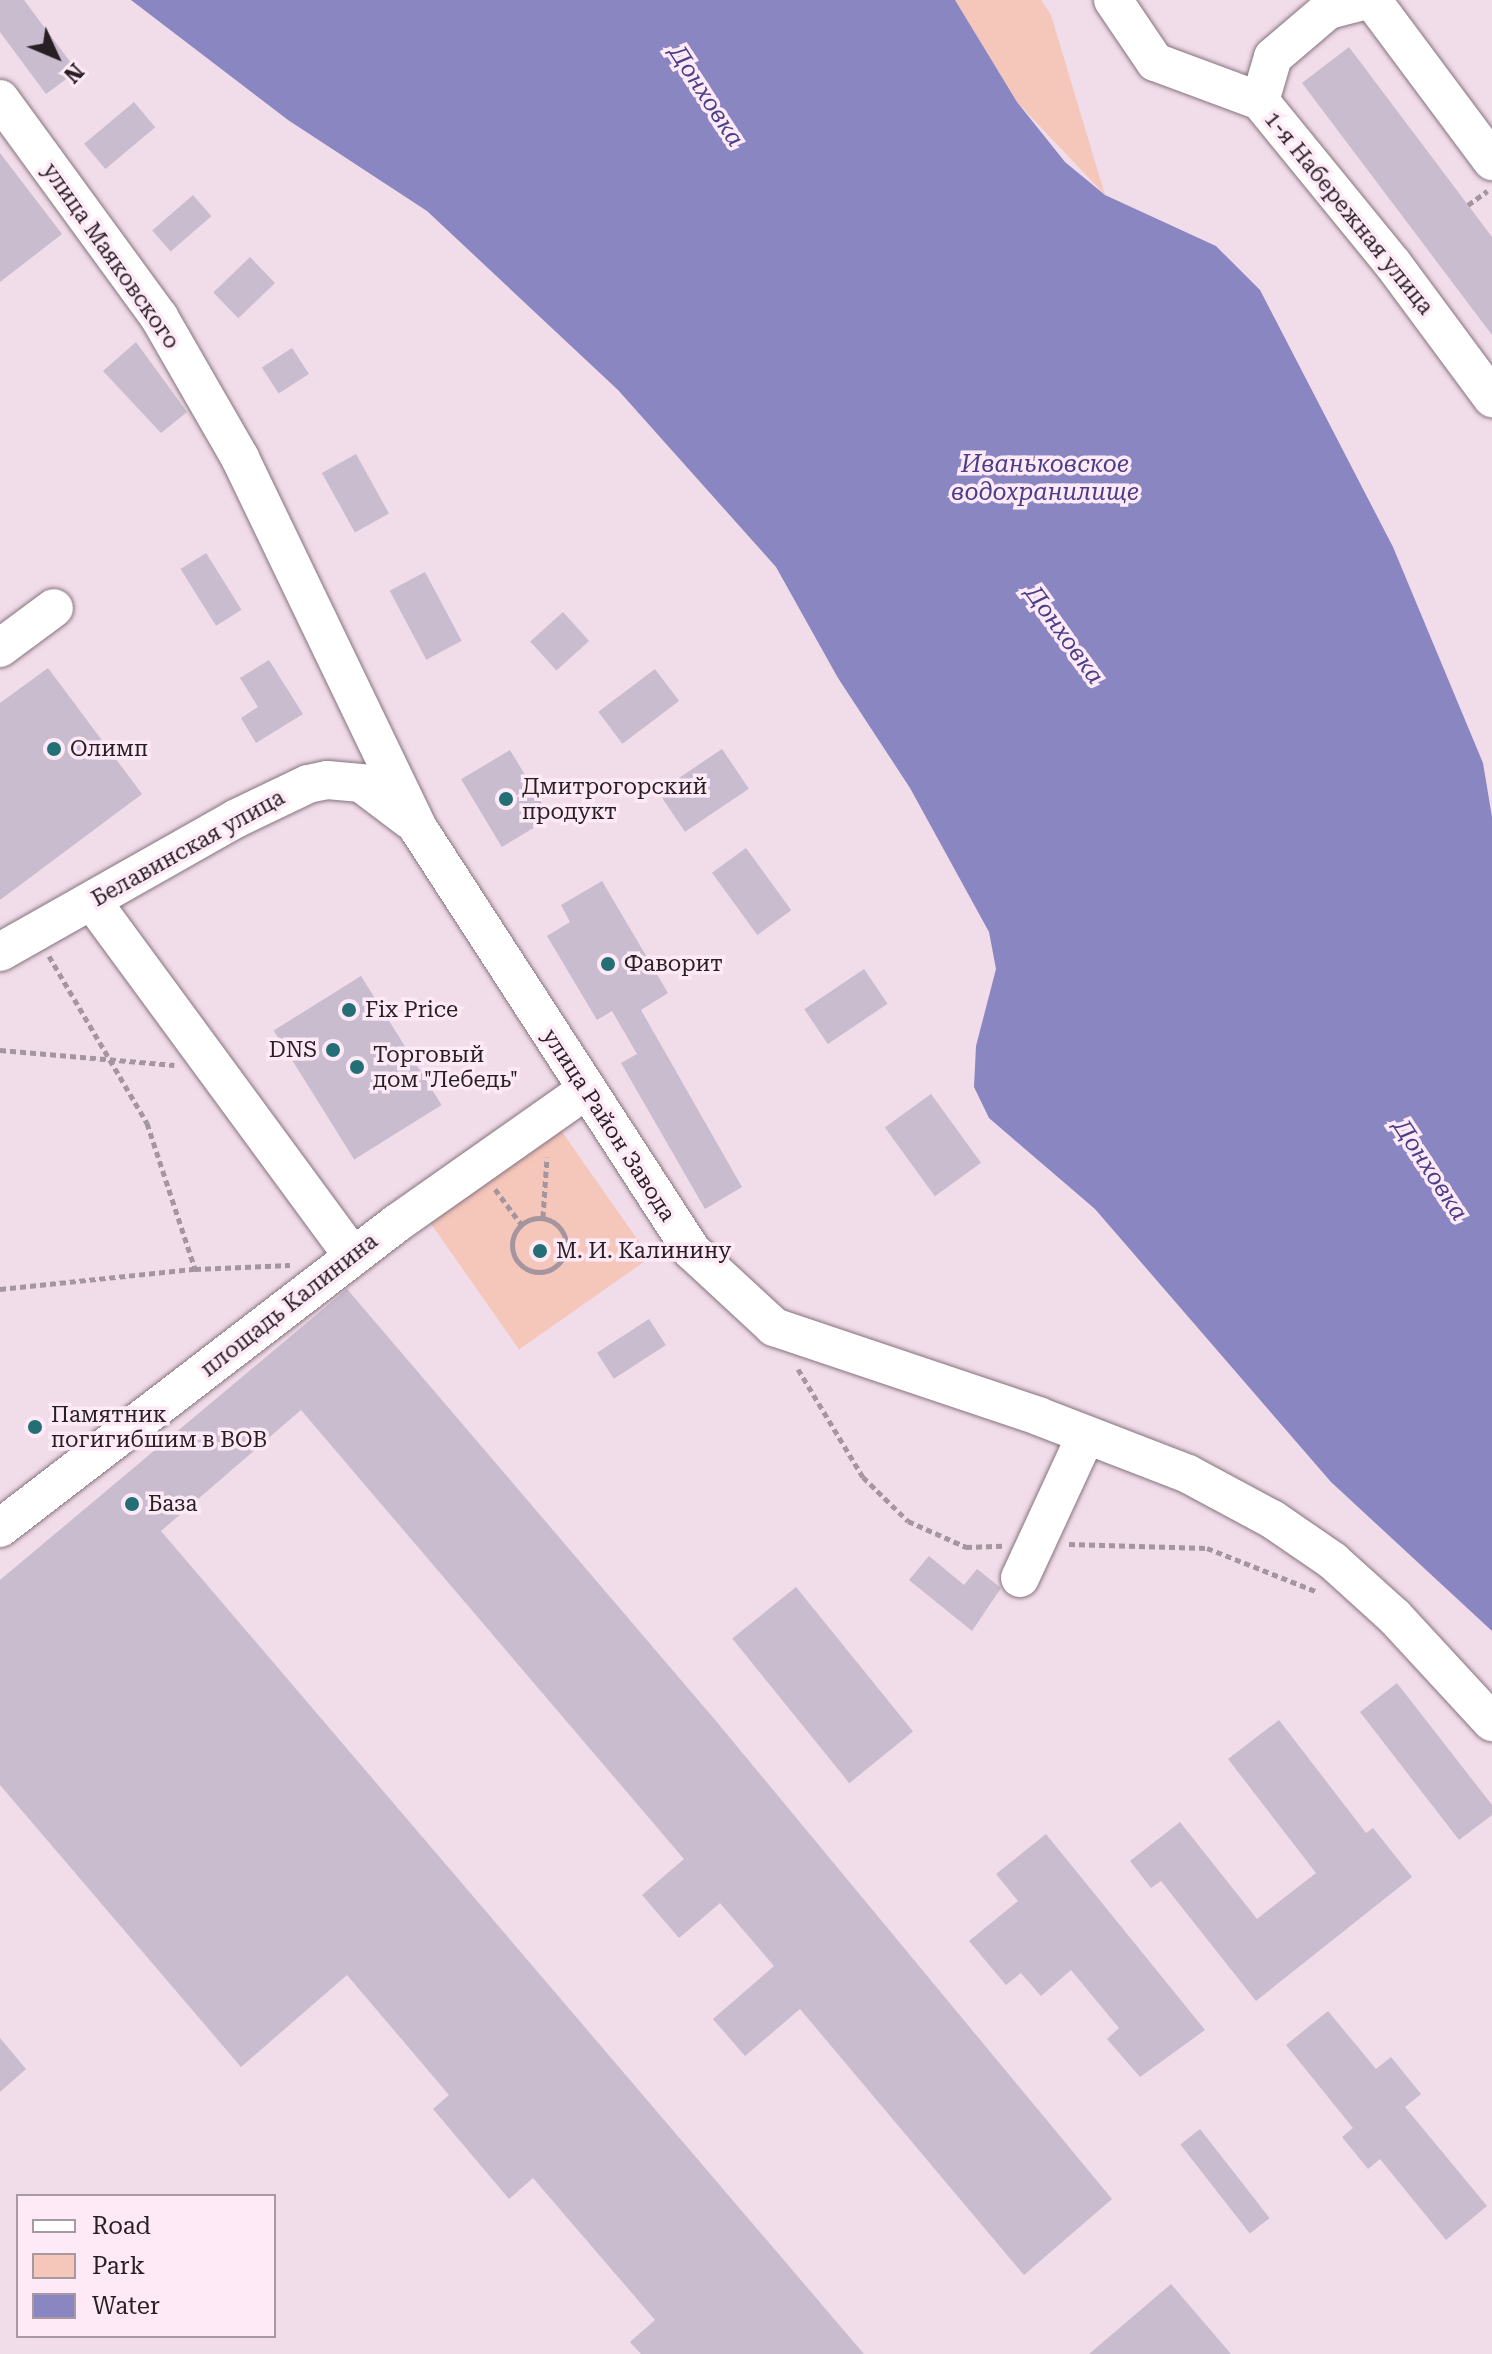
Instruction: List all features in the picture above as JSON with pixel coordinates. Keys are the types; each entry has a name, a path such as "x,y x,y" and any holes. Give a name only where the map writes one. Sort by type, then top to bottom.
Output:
{"street":[{"name":"1-я Набережная улица","path":"1113,0 1155,62 1260,101 1393,264 1492,398"},
{"path":"1260,101 1273,57 1328,10 1369,0 1492,161"},
{"name":"улица Маяковского","path":"0,99 159,317 240,458"},
{"name":"улица Район Завода","path":"240,458 418,828 585,1091 692,1251 774,1327 1086,1435 1188,1474 1272,1519 1333,1561 1395,1617 1492,1722"},
{"path":"0,648 54,608"},
{"name":"Белавинская улица","path":"0,952 235,819 308,784 361,783 392,802 418,828"},
{"path":"92,901 216,1069 348,1260"},
{"name":"площадь Калинина","path":"0,1528 348,1260 585,1091"},
{"path":"1028,1561 1086,1435"}],"path":[{"path":"1468,205 1492,187"},
{"path":"45,948 147,1123 195,1269"},
{"path":"0,1050 216,1069"},
{"path":"543,1217 549,1116"},
{"path":"478,1165 521,1224"},
{"path":"543,1217 558,1225 566,1239 565,1256 554,1269 538,1274 522,1268 512,1255 512,1238 521,1224 543,1217"},
{"path":"0,1289 195,1269 348,1260"},
{"path":"774,1327 863,1477 908,1521 966,1547 1028,1561 1207,1548 1275,1572"}],"green space":[{"path":"955,0 1041,0 1051,15 1105,195 1017,102"},
{"path":"560,1129 650,1258 519,1349 429,1221"}],"water":[{"name":"Иваньковское водохранилище","path":"131,0 955,0 1017,102 1065,162 1105,195 1216,246 1260,290 1393,547 1483,763 1492,817 1492,1631 1331,1482 1095,1209 989,1118 974,1087 976,1046 996,969 989,932 910,788 838,678 776,567 618,390 427,211 288,120"}],"building":[{"path":"0,0 24,0 77,71 46,94 0,32"},
{"path":"1349,47 1492,237 1492,335 1302,83"},
{"path":"134,102 155,127 105,169 84,144"},
{"path":"0,153 62,234 0,282"},
{"path":"193,195 211,216 171,252 152,230"},
{"path":"250,257 275,283 238,318 213,292"},
{"path":"136,342 187,412 161,433 103,371"},
{"path":"292,348 309,374 279,394 262,368"},
{"path":"356,454 389,513 355,532 322,473"},
{"path":"206,553 242,610 216,626 181,569"},
{"path":"425,572 462,641 426,660 390,591"},
{"path":"563,612 589,641 556,670 530,641"},
{"path":"269,660 303,714 256,743 241,718 258,707 240,678"},
{"name":"Олимп","path":"48,668 142,794 0,900 0,703"},
{"path":"655,669 679,701 622,744 598,712"},
{"path":"722,749 749,789 685,832 658,792"},
{"name":"Дмитрогорский продукт","path":"510,750 551,818 502,847 461,779"},
{"path":"746,848 791,910 757,935 712,873"},
{"path":"602,881 668,993 641,1010 742,1187 705,1209 621,1063 637,1054 612,1011 597,1020 547,936 570,922 561,905"},
{"path":"864,969 887,1004 828,1044 804,1009"},
{"name":"Торговый дом \"Лебедь\"","path":"361,976 442,1105 354,1159 274,1031"},
{"path":"931,1094 981,1163 935,1196 885,1128"},
{"path":"347,1289 716,1721 1112,2199 1024,2275 800,2009 745,2056 713,2019 774,1966 720,1903 679,1938 642,1895 684,1859 301,1410 161,1531 864,2354 641,2354 630,2342 655,2320 533,2178 509,2199 433,2109 449,2095 347,1975 241,2067 0,1785 0,1580"},
{"path":"649,1319 666,1345 614,1379 597,1353"},
{"path":"929,1556 964,1585 977,1569 1001,1588 972,1631 909,1580"},
{"path":"796,1587 913,1732 849,1783 732,1639"},
{"path":"1397,1683 1492,1805 1492,1815 1459,1840 1360,1712"},
{"path":"1279,1720 1366,1833 1373,1828 1412,1877 1256,2001 1161,1881 1151,1888 1130,1861 1180,1822 1257,1919 1316,1873 1228,1759"},
{"path":"1046,1834 1205,2030 1140,2077 1107,2039 1119,2028 1071,1970 1041,1996 1021,1973 1006,1985 969,1941 1018,1901 996,1874"},
{"path":"1328,2011 1376,2069 1391,2057 1421,2094 1405,2107 1487,2206 1446,2240 1380,2159 1368,2169 1342,2137 1353,2128 1286,2045"},
{"path":"0,2038 26,2069 0,2092"},
{"path":"1200,2129 1270,2218 1250,2233 1180,2144"},
{"path":"1171,2284 1231,2354 1089,2354"}],"place":[{"name":"Олимп","path":"54,749"},
{"name":"Дмитрогорский продукт","path":"506,799"},
{"name":"Фаворит","path":"608,964"},
{"name":"Fix Price","path":"349,1010"},
{"name":"DNS","path":"333,1050"},
{"name":"Торговый дом \"Лебедь\"","path":"357,1067"},
{"name":"М. И. Калинину","path":"540,1251"},
{"name":"Памятник погигибшим в ВОВ","path":"35,1427"},
{"name":"База","path":"132,1504"}],"water label":[{"name":"Донховка","path":"706,96"},
{"name":"Донховка","path":"1064,635"},
{"name":"Донховка","path":"1430,1170"}]}
